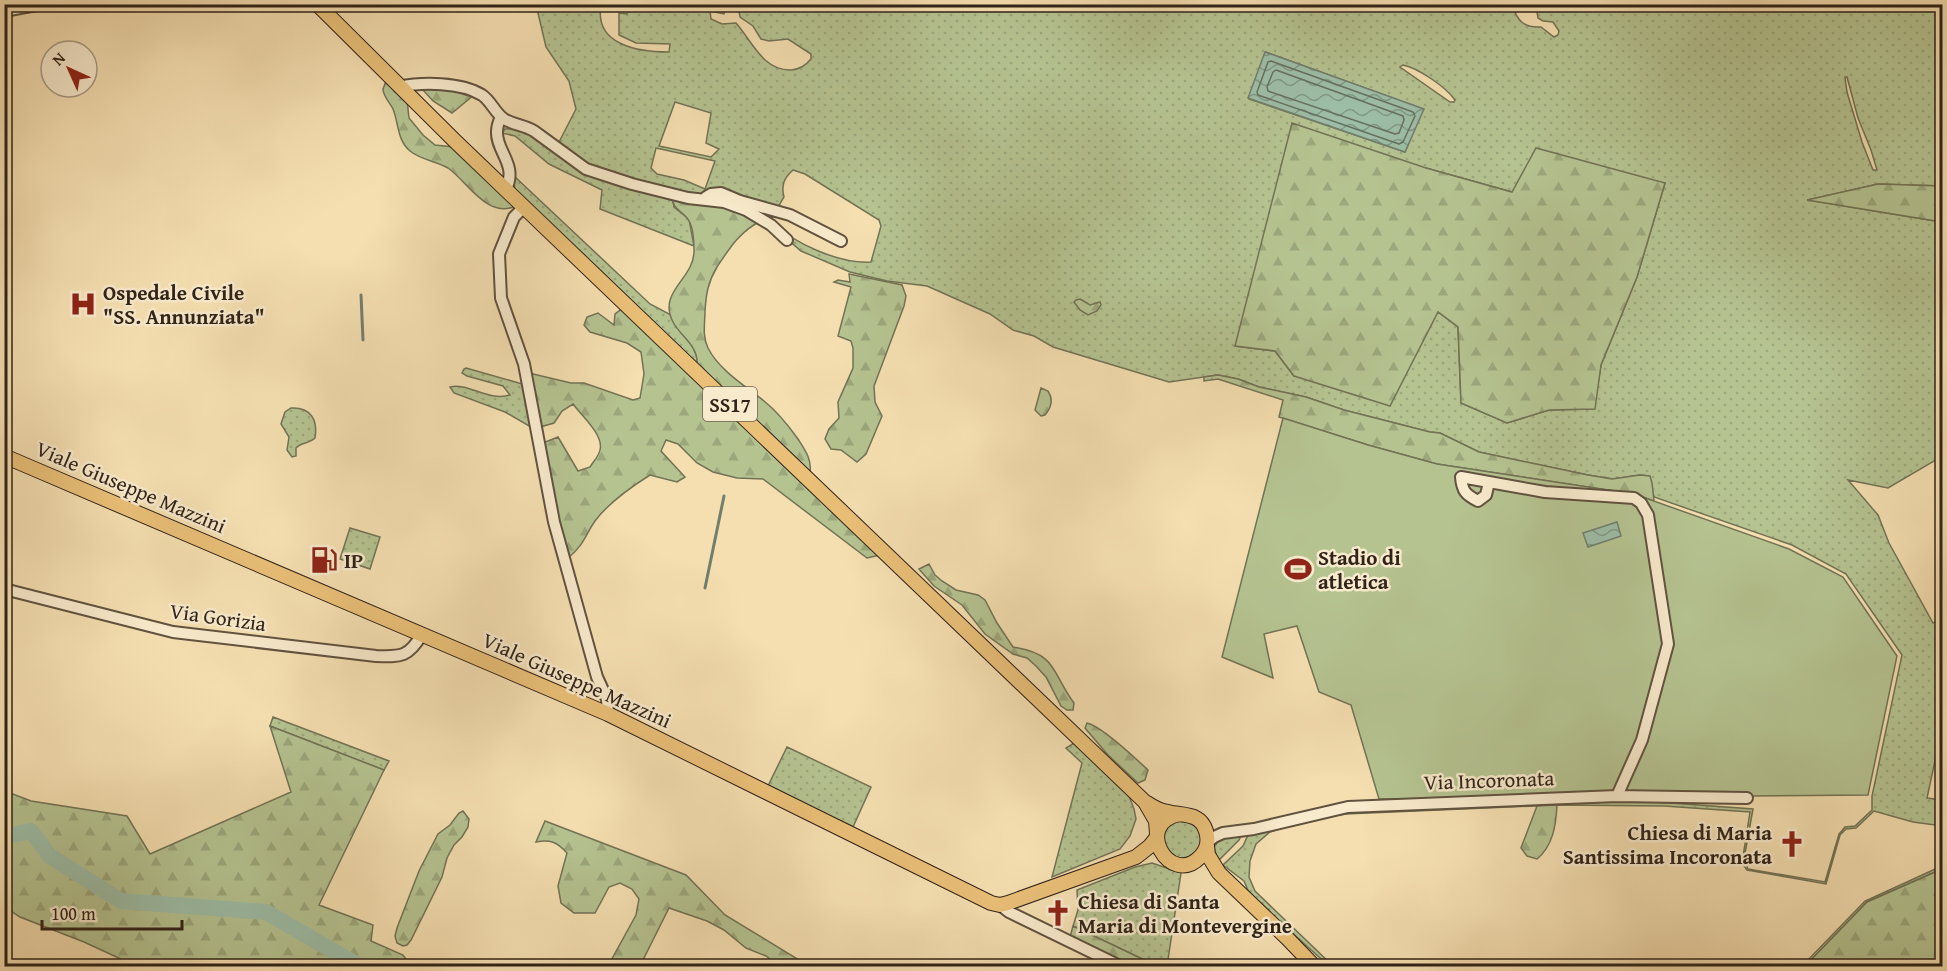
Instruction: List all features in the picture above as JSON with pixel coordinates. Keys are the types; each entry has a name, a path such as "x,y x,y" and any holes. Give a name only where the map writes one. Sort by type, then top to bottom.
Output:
{"main road":[{"name":"SS17","path":"317,4 399,87 1145,802 1156,821 1157,836"},
{"name":"Viale Giuseppe Mazzini","path":"4,456 608,714 984,899 1000,904"},
{"name":"SS17","path":"1145,802 1166,812 1180,814"},
{"path":"1136,857 1150,846 1166,820 1180,814 1191,815 1203,824 1207,833 1208,855 1219,873 1314,966"},
{"path":"1157,836 1160,851 1169,861"},
{"path":"1190,863 1199,858 1207,844"},
{"path":"1000,904 1136,857 1147,856 1179,864 1199,864 1219,873"},
{"path":"1287,938 1322,966"}],"street":[{"path":"4,10 42,4"},
{"path":"399,87 419,82 458,87 482,95 501,117 514,125 526,126 586,169 632,184 688,198 724,202 746,210 771,225 787,240"},
{"path":"501,117 496,133 506,159 510,180 506,189"},
{"path":"703,199 711,194 721,193 740,201 790,215 841,241"},
{"path":"524,207 514,217 499,254 501,298 524,364 554,522 597,677 607,699 608,714"},
{"path":"1489,482 1557,493 1634,498 1641,503 1648,515 1668,644 1642,740 1617,796"},
{"name":"Via Gorizia","path":"4,589 174,632 376,656 406,654 422,634"},
{"name":"Via Incoronata","path":"1207,844 1218,835 1348,807 1617,796 1747,798"},
{"name":"Via Incoronata","path":"1203,824 1217,829 1235,831"},
{"path":"1022,898 1022,912 1027,921"},
{"name":"Viale Giuseppe Mazzini","path":"1000,904 1027,921 1120,966"}],"green space":[{"path":"711,4 716,7 727,5 724,14 710,11 711,19 722,24 736,23 759,54 773,66 791,70 804,65 811,59 811,54 788,39 769,41 761,39 753,26 740,17 738,5 1512,4 1516,15 1522,22 1526,25 1541,27 1554,37 1559,31 1553,22 1543,21 1538,18 1537,12 1521,5 1942,5 1942,186 1878,184 1808,200 1942,222 1942,466 1939,458 1888,488 1848,480 1878,515 1889,543 1933,623 1942,619 1942,728 1927,798 1942,800 1942,826 1913,822 1874,811 1856,828 1846,829 1840,835 1826,884 1747,870 1742,863 1750,812 1664,806 1557,805 1346,814 1310,819 1347,812 1629,800 1753,809 1744,859 1748,869 1825,882 1839,834 1845,827 1855,826 1872,810 1872,796 1902,655 1846,574 1792,545 1654,497 1649,476 1613,479 1479,452 1440,433 1344,410 1306,397 1218,375 1169,382 1053,347 1034,336 1013,330 990,314 927,286 887,281 850,272 801,251 771,225 586,169 556,148 576,109 569,81 546,47 538,13 540,5 601,5 604,29 611,37 632,48 669,52 670,44 636,43 619,35 619,13 627,14 628,5","holes":["1266,52 1423,109 1405,152 1249,99","1403,65 1409,67 1431,79 1445,89 1455,100 1454,102 1450,102 1400,67","1845,77 1847,77 1858,118 1877,170 1873,170 1847,92","675,102 711,113 706,143 719,149 711,157 659,146","656,148 715,161 705,189 684,180 657,174 651,168","1426,168 1512,192 1665,183 1637,277 1601,365 1594,409 1549,410 1507,423 1461,403 1458,327 1438,312 1294,376 1275,351 1235,346","793,170 805,174 879,220 881,226 871,262 858,262 831,256 791,237 770,221 784,197 783,185"]},
{"path":"387,80 407,100 409,118 423,135 435,145 454,147 516,206 506,209 496,208 479,197 448,168 410,151 403,142 393,109 384,94 383,89"},
{"path":"428,87 474,95 452,113 433,101 423,90"},
{"path":"1292,123 1426,168 1512,192 1536,148 1665,183 1637,277 1601,365 1595,409 1549,410 1507,423 1461,403 1458,327 1438,312 1390,406 1294,376 1275,351 1235,346"},
{"path":"525,128 585,171 672,196 674,207 689,219 694,246 600,209 602,190 549,164 515,136 502,133 505,129"},
{"path":"513,175 650,304 671,315 695,351 697,365 515,190"},
{"path":"1878,184 1942,186 1942,222 1807,200"},
{"path":"672,196 723,204 761,221 736,241 714,272 706,299 705,339 708,348 719,363 769,405 798,439 810,463 810,473 697,365 695,352 673,322 669,311 670,302 673,293 689,269 694,250 691,225 675,206"},
{"path":"849,274 902,285 906,296 874,386 875,402 882,416 866,454 857,462 841,450 831,449 825,439 829,429 839,418 838,402 853,368 851,341 838,336 851,287 834,282 838,280 850,282"},
{"path":"1080,299 1090,305 1100,302 1101,305 1097,311 1088,315 1074,302"},
{"path":"623,308 880,555 867,558 763,479 737,478 713,472 697,463 678,444 666,440 661,451 685,477 677,482 650,475 635,485 601,514 581,545 568,558 557,528 543,443 558,437 578,471 590,467 600,450 599,438 573,404 562,411 554,423 540,427 529,373 571,383 584,383 633,400 640,398 644,374 641,352 627,343 590,332 584,325 587,317 598,313 614,325 615,314"},
{"path":"466,368 526,385 536,430 505,412 454,393 450,387 464,387 494,396 510,395 503,386 462,373"},
{"path":"1218,375 1306,397 1344,410 1440,433 1479,452 1612,479 1650,476 1654,501 1634,494 1437,464 1368,445 1279,417 1283,400 1218,379 1204,381 1204,377"},
{"path":"1041,388 1048,391 1051,401 1045,415 1041,416 1035,410"},
{"path":"291,408 308,412 314,420 316,432 315,438 298,446 296,456 292,457 287,450 289,437 281,424 285,412"},
{"path":"1283,418 1437,464 1634,494 1789,549 1843,577 1897,656 1868,795 1379,799 1351,705 1319,692 1297,626 1264,634 1273,678 1222,657"},
{"path":"350,528 380,537 370,569 340,559"},
{"path":"929,564 935,575 956,590 978,595 985,600 1013,647 1038,654 1052,666 1074,703 1073,710 1067,710 1061,706 1046,677 1036,666 1027,658 1013,654 985,634 962,605 934,586 919,569"},
{"path":"273,717 389,761 384,770 270,726"},
{"path":"1087,723 1110,736 1148,770 1145,780 1138,783 1108,755 1085,728"},
{"path":"270,726 384,770 319,905 373,925 371,941 403,955 411,966 136,966 84,942 20,917 5,907 5,791 31,801 127,816 150,854 291,792"},
{"path":"1074,743 1127,791 1136,819 1130,836 1120,849 1052,877 1082,763 1066,748"},
{"path":"787,747 871,787 853,827 768,786"},
{"path":"1557,805 1554,827 1547,848 1537,859 1527,856 1521,848 1537,806"},
{"path":"463,811 469,819 468,827 447,858 442,877 411,940 403,946 397,943 395,936 419,871 438,834"},
{"path":"1310,819 1270,832 1256,844 1250,861 1249,877 1255,891 1333,966 1329,966 1250,895 1244,881 1223,865 1243,846 1248,835"},
{"path":"1183,820 1197,825 1202,839 1197,853 1183,858 1169,853 1164,839 1169,825"},
{"path":"545,821 686,875 725,915 806,966 779,966 766,956 746,948 724,930 707,921 669,908 640,966 608,966 636,915 639,899 632,889 620,883 609,887 595,913 574,913 561,903 558,886 567,853 553,842 536,842"},
{"path":"1226,836 1241,836 1218,861 1214,847 1220,839"},
{"path":"1152,863 1181,873 1167,966 1157,966 1073,926 1078,910 1077,890 1135,867"},
{"path":"1942,866 1942,869 1867,902 1810,961 1796,966 1807,961 1865,901"},
{"path":"1942,869 1942,966 1800,966 1810,961 1867,902"},
{"path":"1073,926 1157,966 1131,966 1070,937"}],"water":[{"path":"1265,52 1424,109 1405,152 1248,98"},
{"path":"1617,522 1621,536 1588,547 1583,533"}],"waterway":[{"path":"361,295 363,340"},
{"path":"705,588 724,496"},
{"path":"4,837 31,831 50,856 121,901 266,912 359,966"}],"place":[{"name":"Ospedale Civile \"SS. Annunziata\"","path":"83,304"},
{"name":"IP","path":"324,560"},
{"name":"Stadio di atletica","path":"1298,569"},
{"name":"Chiesa di Maria Santissima Incoronata","path":"1792,844"},
{"name":"Chiesa di Santa Maria di Montevergine","path":"1058,913"}]}
